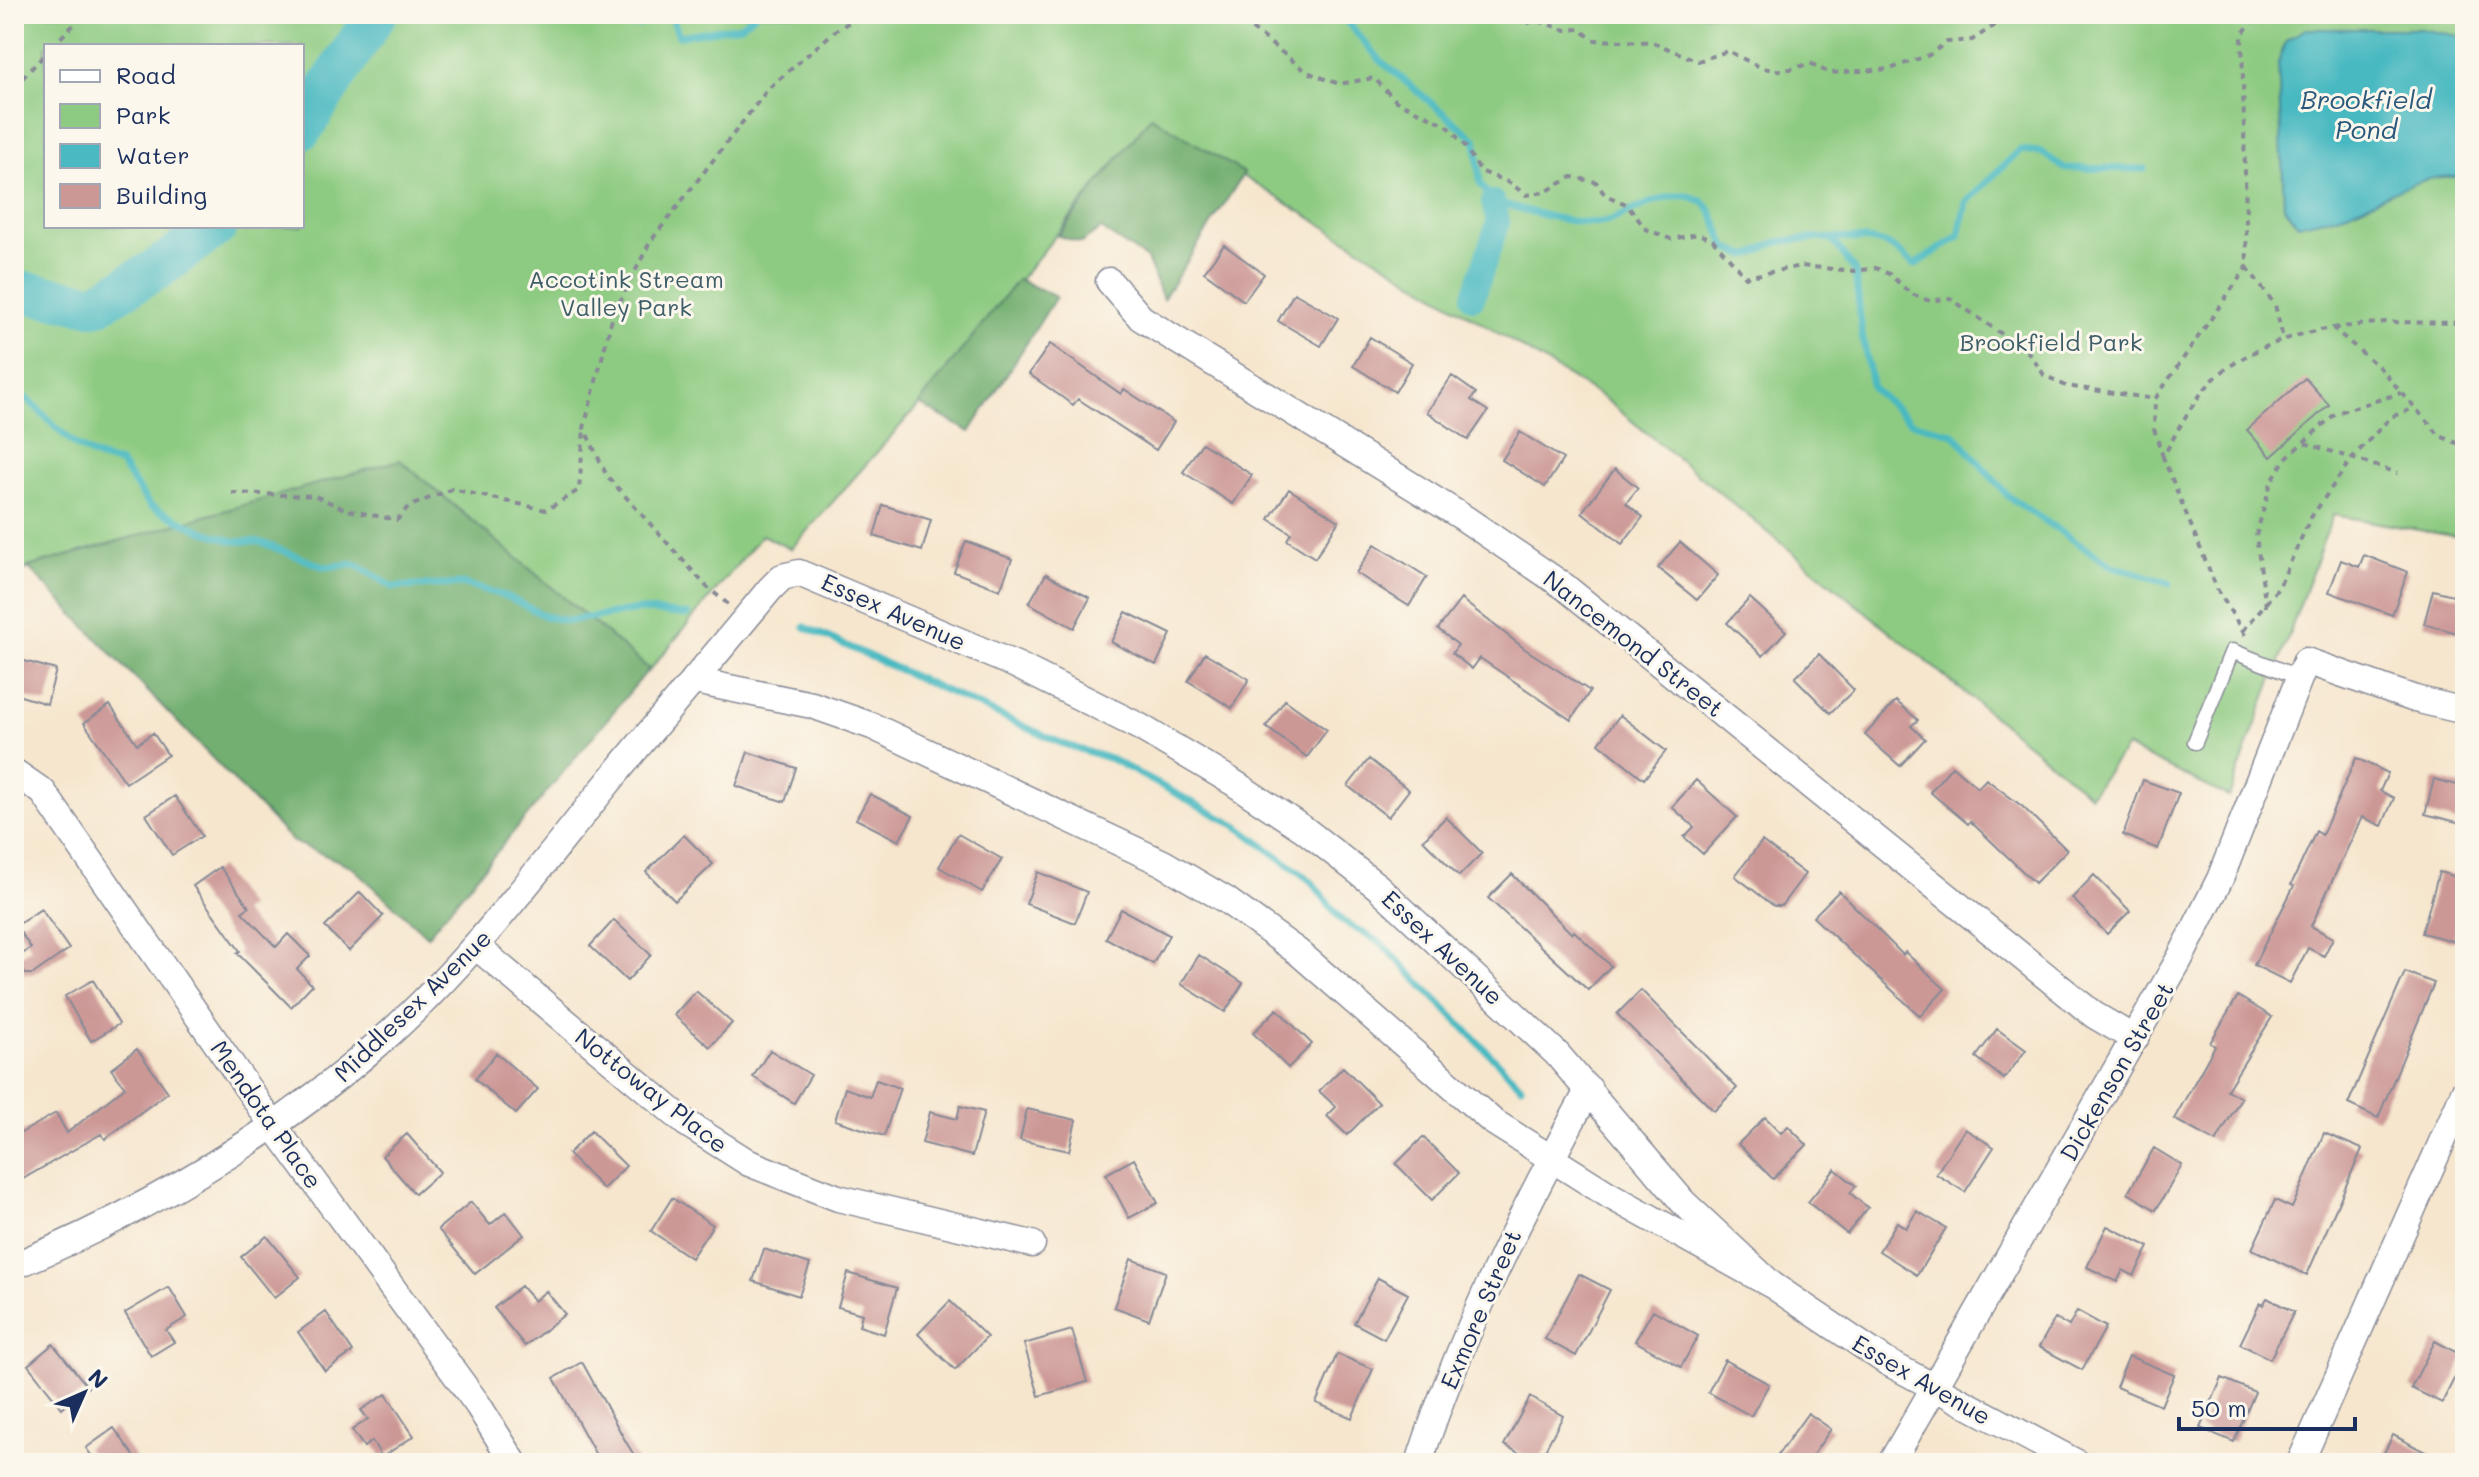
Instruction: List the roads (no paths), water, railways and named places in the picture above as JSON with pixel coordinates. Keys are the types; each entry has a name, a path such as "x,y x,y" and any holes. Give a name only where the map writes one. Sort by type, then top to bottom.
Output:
{"street":[{"name":"Nancemond Street","path":"1109,281 1141,318 1464,518 1565,587 2094,1015 2135,1039"},
{"name":"Essex Avenue","path":"1772,1285 1683,1202 1589,1089 1462,963 1378,887 1244,789 1140,727 1016,665 812,575 792,573 782,577 695,681 812,705 872,726 1163,863 1226,900 1298,952 1492,1121 1609,1195 1772,1285 1887,1362 2077,1463"},
{"name":"Dickenson Street","path":"1891,1463 2135,1039 2220,879 2303,670"},
{"path":"2303,670 2465,711"},
{"name":"Middlesex Avenue","path":"14,1266 143,1207 225,1160 381,1042 477,947 695,681"},
{"name":"Mendota Place","path":"14,772 43,792 273,1125 478,1405 514,1463"},
{"name":"Nottoway Place","path":"477,947 686,1123 749,1163 838,1198 1032,1244"},
{"name":"Exmore Street","path":"1419,1463 1435,1413 1519,1218 1589,1089"},
{"path":"2300,1463 2465,1090"}],"lane":[{"path":"2195,742 2232,651 2258,661 2303,670"}],"water":[{"name":"Brookfield Pond","path":"2306,29 2420,29 2465,37 2465,179 2451,177 2420,181 2347,213 2298,225 2284,207 2278,62 2287,40"}],"waterway":[{"path":"304,126 376,14"},
{"path":"597,14 624,25 640,25 643,19 666,15 673,20 679,36 740,26 755,14"},
{"path":"1340,14 1382,62 1476,140 1480,183 1493,202 1567,220 1596,223 1666,198 1690,197 1706,205 1727,248 1746,255 1784,241 1853,239 1890,246 1915,265 1959,236 1966,202 2020,150 2041,152 2064,168 2144,169"},
{"path":"1473,298 1498,222 1493,202"},
{"path":"14,297 24,292 95,305 162,266 214,228"},
{"path":"1833,240 1855,271 1862,335 1873,389 1911,422 1954,434 2008,496 2110,565 2170,583"},
{"path":"14,389 74,443 102,459 120,463 150,506 202,531 233,541 260,542 324,567 355,564 393,587 464,584 508,597 545,616 567,621 639,610 688,615"},
{"path":"805,627 1063,744 1111,759 1237,826 1311,881 1342,921 1381,943 1521,1086"}],"park label":[{"name":"Accotink Stream Valley Park","path":"626,292"},
{"name":"Brookfield Park","path":"2051,341"}]}
